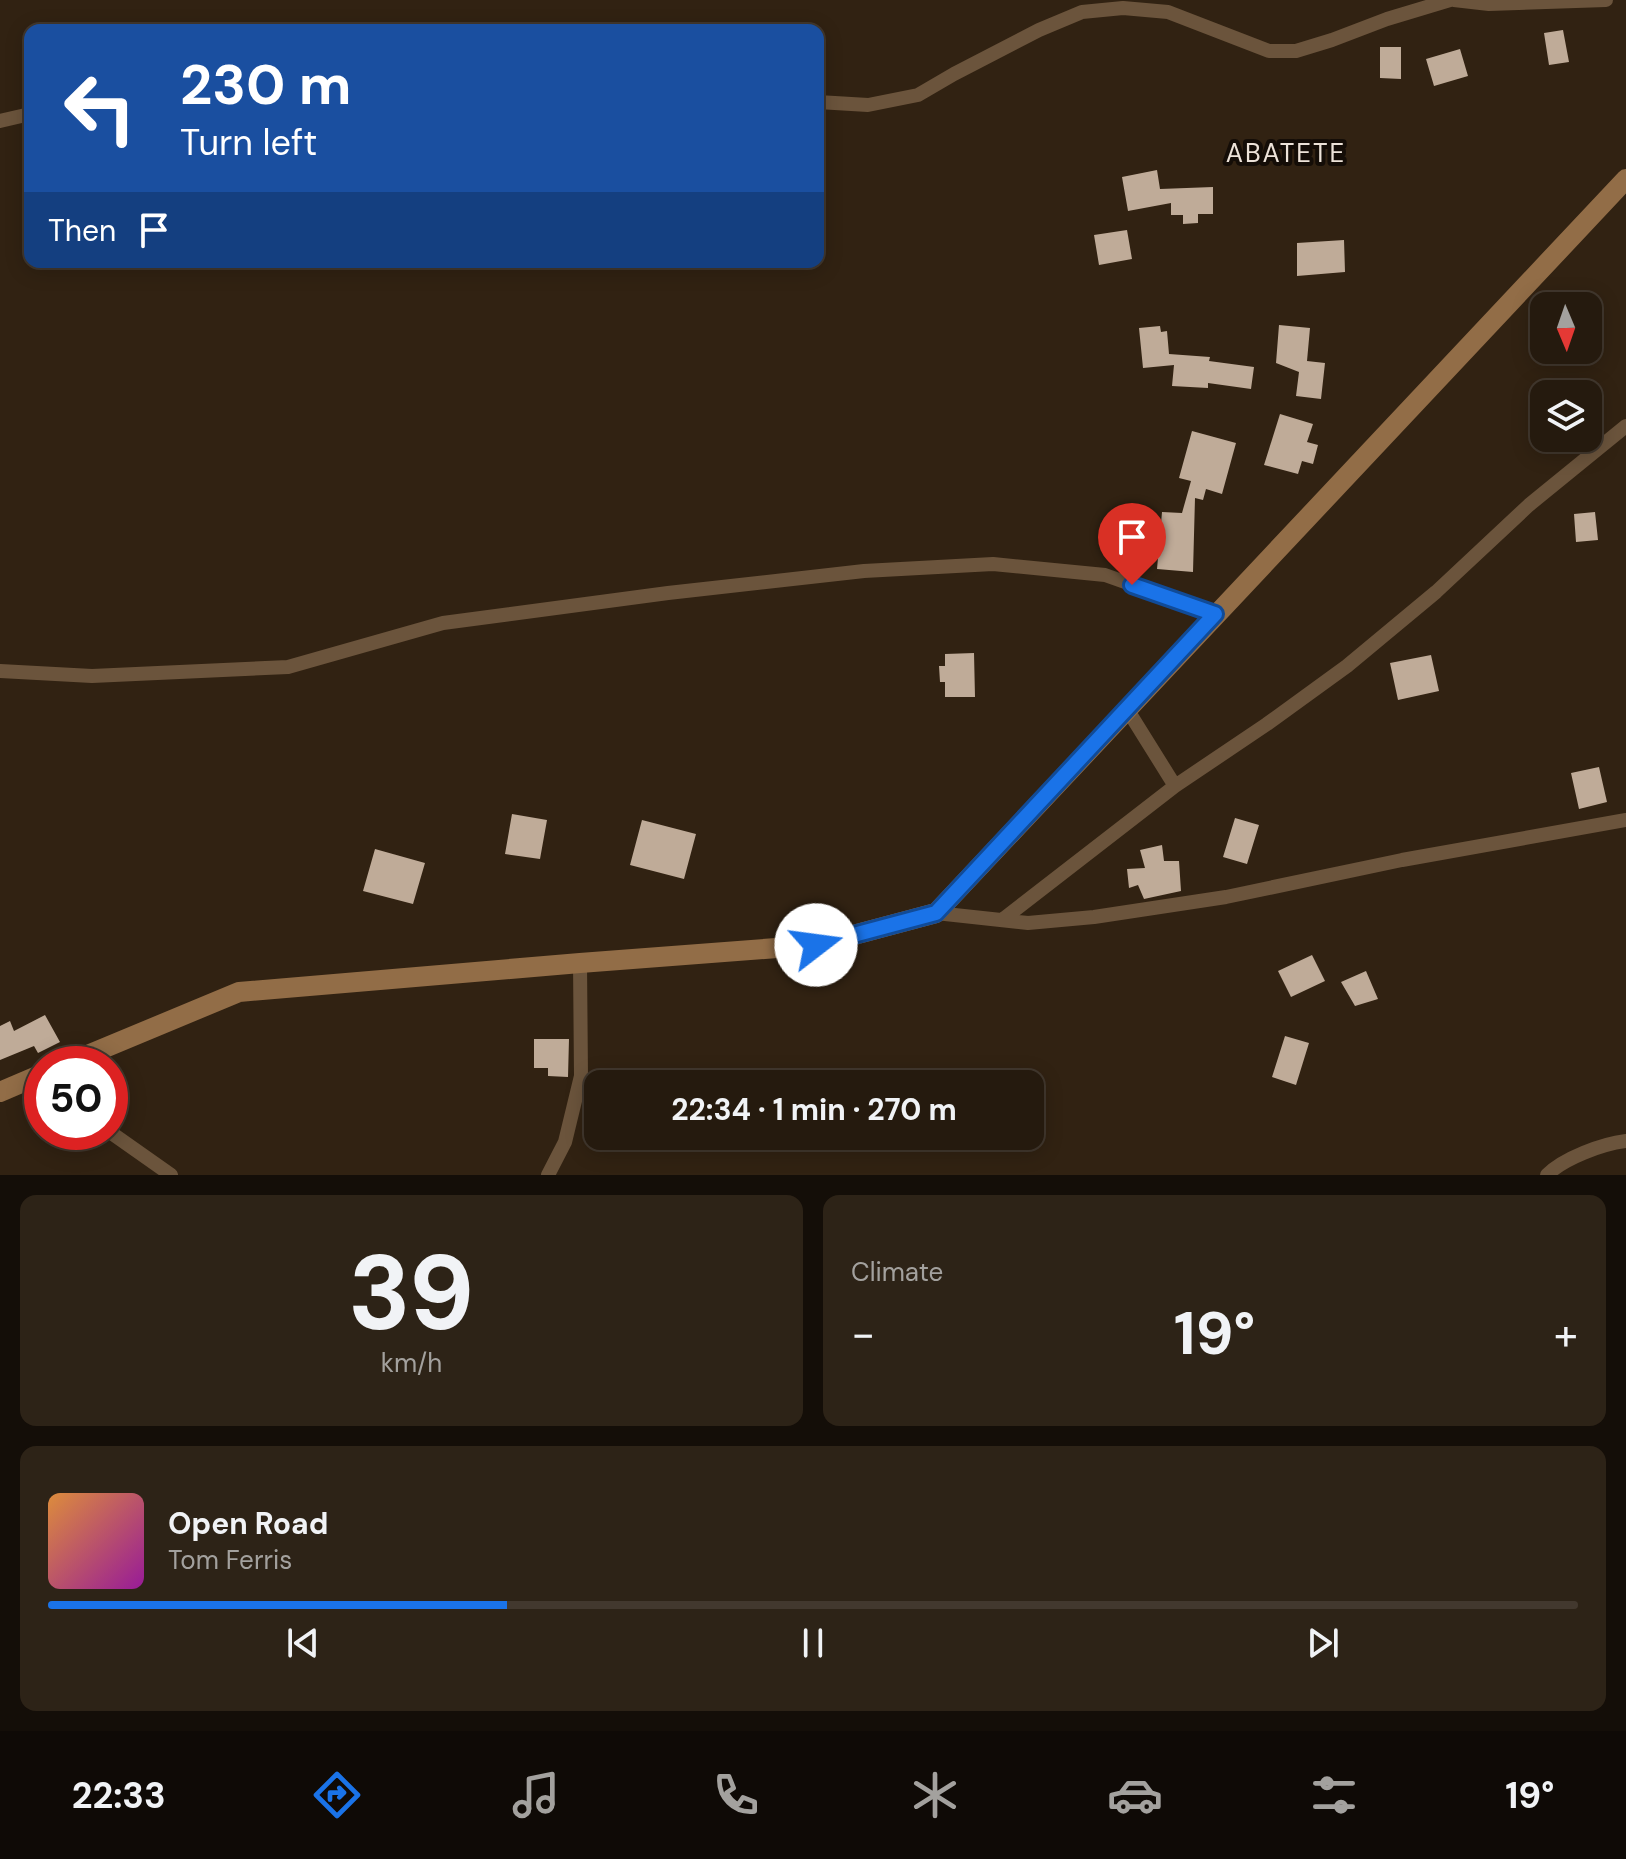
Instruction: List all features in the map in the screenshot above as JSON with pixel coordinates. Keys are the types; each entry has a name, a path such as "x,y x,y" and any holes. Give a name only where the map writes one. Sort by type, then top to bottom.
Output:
{"main road":[{"path":"109,1046 239,992 816,945 936,913 1626,179"},
{"path":"0,1092 24,1082"}],"street":[{"path":"824,102 868,105 918,95 1039,30 1082,12 1123,8 1168,12 1269,51 1296,51 1452,0 1489,4 1606,0"},
{"path":"0,121 24,115"},
{"path":"1002,920 1175,786 1347,666 1436,592 1529,505 1626,426"},
{"path":"0,671 92,676 288,667 443,623 849,572 993,564 1105,575 1215,614"},
{"path":"1127,709 1175,786"},
{"path":"936,913 1028,923 1094,917 1226,897 1402,860 1626,820"},
{"path":"548,1175 565,1142 581,1076 580,963"},
{"path":"1547,1175 1557,1165 1611,1143 1626,1141"},
{"path":"128,1145 171,1175"}],"building":[{"path":"1563,30 1569,62 1549,65 1544,33"},
{"path":"1380,47 1401,47 1401,79 1380,78"},
{"path":"1460,49 1468,76 1434,86 1426,59"},
{"path":"1157,170 1160,189 1213,187 1213,214 1198,214 1198,223 1183,224 1183,215 1171,215 1171,203 1128,211 1122,177"},
{"path":"1127,230 1132,259 1099,265 1094,235"},
{"path":"1344,240 1345,272 1297,276 1297,243"},
{"path":"1279,325 1310,328 1307,361 1325,363 1321,399 1296,396 1299,372 1276,363"},
{"path":"1160,326 1161,332 1167,331 1169,354 1210,357 1209,361 1254,367 1251,389 1208,383 1208,388 1172,386 1174,365 1143,368 1139,328"},
{"path":"1280,414 1313,424 1307,442 1318,445 1313,464 1302,461 1298,474 1264,465"},
{"path":"1192,431 1236,443 1222,494 1206,489 1203,500 1195,498 1193,572 1157,569 1162,512 1182,513 1191,481 1179,478"},
{"path":"1595,512 1598,540 1576,542 1574,514"},
{"path":"974,653 975,697 945,697 945,682 940,682 939,666 945,666 945,654"},
{"path":"1431,655 1439,691 1398,700 1390,663"},
{"path":"1599,767 1607,802 1579,809 1571,773"},
{"path":"512,814 547,820 540,859 505,854"},
{"path":"1235,818 1259,825 1247,864 1223,857"},
{"path":"642,820 696,834 684,879 630,865"},
{"path":"1162,845 1164,861 1179,861 1181,891 1144,899 1138,885 1129,888 1127,869 1145,868 1140,850"},
{"path":"375,849 425,863 413,904 363,891"},
{"path":"1312,955 1325,981 1291,997 1278,971"},
{"path":"1366,971 1378,999 1355,1006 1341,982"},
{"path":"45,1015 60,1042 52,1046 24,1046 24,1050 0,1060 0,1026 10,1021 14,1031"},
{"path":"1285,1036 1309,1043 1296,1085 1272,1077"},
{"path":"534,1039 569,1039 568,1077 548,1076 548,1068 534,1068"}],"district":[{"name":"ABATETE","path":"1286,153"}],"route":[{"path":"816,945 936,913 1215,614 1132,585"}]}
